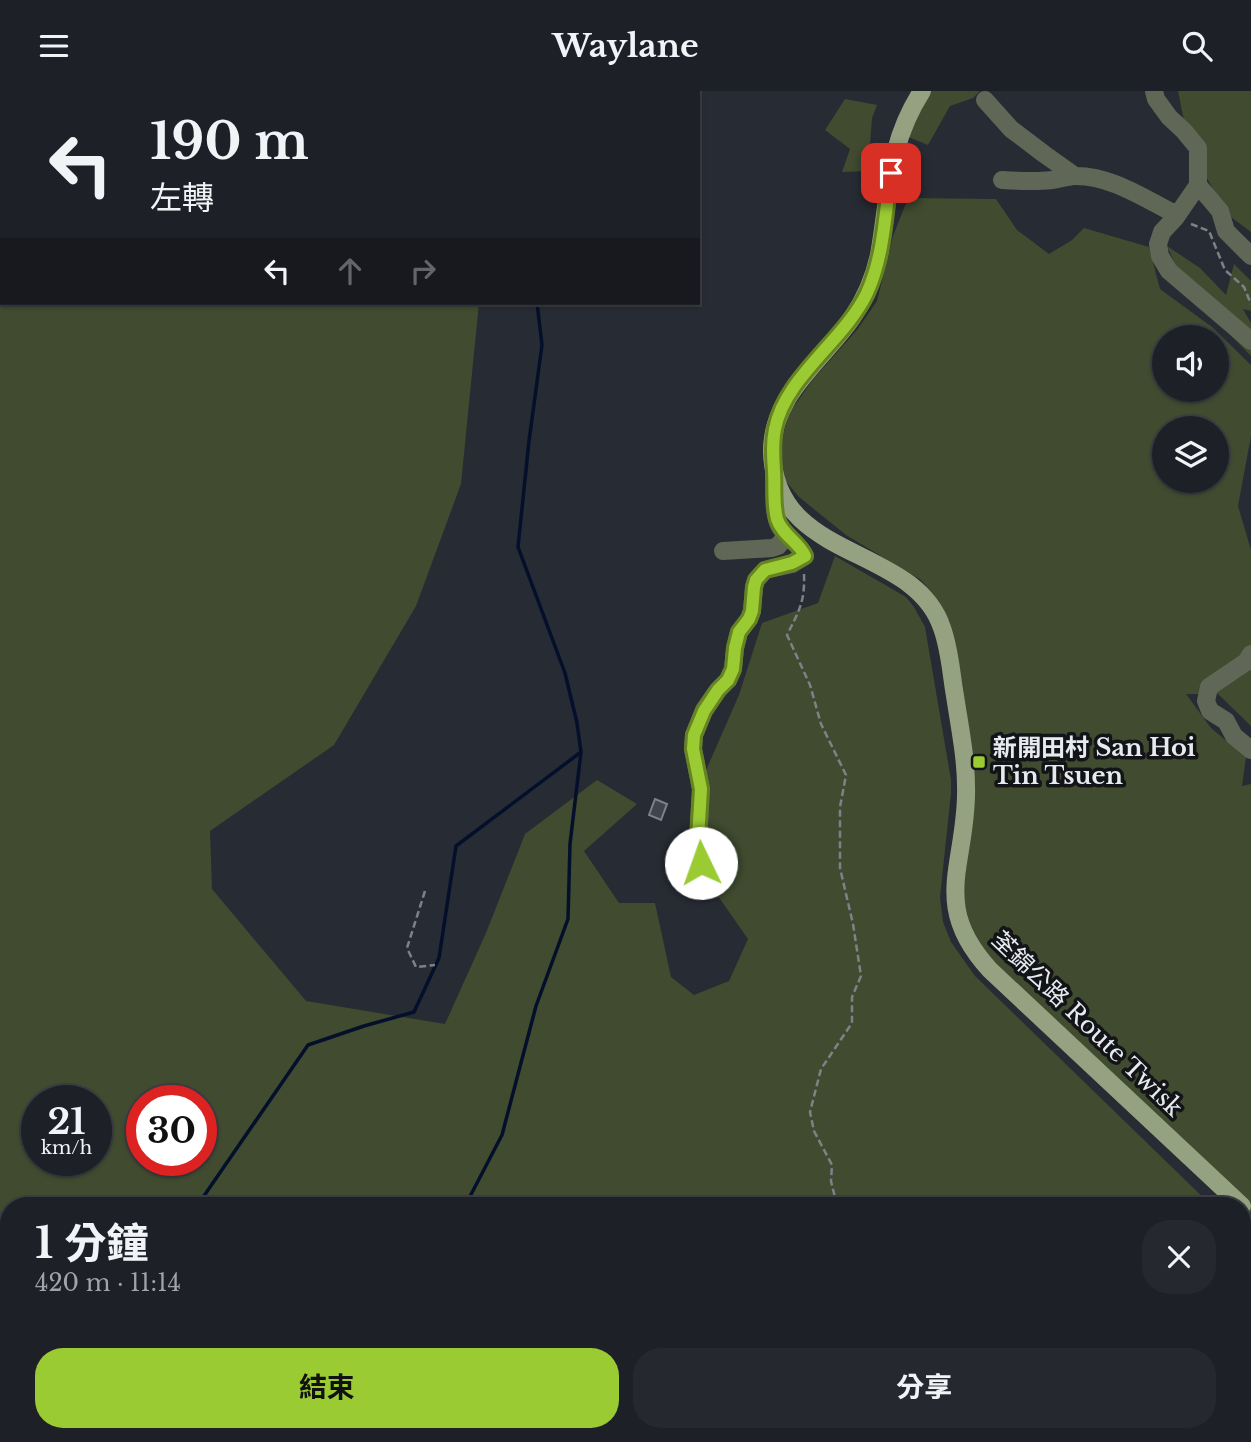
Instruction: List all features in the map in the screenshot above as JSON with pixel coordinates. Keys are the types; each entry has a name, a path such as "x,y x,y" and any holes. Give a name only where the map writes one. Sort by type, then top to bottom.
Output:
{"main road":[{"name":"荃錦公路 Route Twisk","path":"922,91 910,111 895,150 879,255 871,282 852,318 795,387 782,407 773,438 774,469 787,502 802,520 823,537 913,587 929,602 938,617 947,645 966,779 965,813 955,877 956,902 964,932 975,953 1232,1197"}],"street":[{"path":"1154,91 1156,99 1198,148 1198,185 1162,232 1158,244 1160,257 1169,271 1251,341"},
{"path":"985,100 1011,129 1075,176"},
{"path":"1002,180 1049,180 1075,176 1104,180 1176,216"},
{"path":"1198,185 1220,211 1226,231 1251,257"},
{"path":"701,863 698,839 701,789 693,749 694,735 704,711 728,680 733,669 739,632 752,611 756,580 765,570 792,563 805,556 802,548 780,527 776,516 774,469"},
{"path":"723,551 772,548 778,546 787,535"},
{"path":"1251,654 1246,662 1209,687 1206,701 1210,711 1226,721 1234,736 1251,750"}],"path":[{"path":"1176,216 1209,231 1225,270 1244,287 1251,304"},
{"path":"805,556 802,605 787,635 810,685 821,724 846,775 840,807 840,868 853,924 860,976 852,997 852,1023 821,1069 810,1112 814,1131 832,1165 831,1181 835,1197"},
{"path":"425,891 407,948 415,967 435,965"}],"green space":[{"path":"931,91 980,91 973,98 950,106 928,145 908,137 918,111"},
{"path":"1178,91 1251,91 1251,232 1227,214 1189,146"},
{"path":"845,99 877,105 872,118 868,171 842,172 850,149 825,130"},
{"path":"908,198 996,199 1017,230 1049,254 1072,240 1084,228 1149,247 1160,289 1209,325 1152,325 1152,402 1229,402 1229,344 1251,365 1251,436 1238,506 1251,550 1251,726 1218,694 1186,694 1211,728 1246,757 1242,786 1251,784 1251,1197 1235,1197 992,961 971,931 963,897 974,793 947,620 933,594 921,580 846,535 799,497 784,479 775,460 790,412 814,378 857,330 877,301 893,236"},
{"path":"1167,246 1200,268 1226,295 1234,264 1251,281 1251,311 1243,309 1251,323 1251,356 1229,334 1229,325 1221,325 1189,295"},
{"path":"0,305 479,305 461,484 416,606 334,745 210,831 212,889 306,1001 445,1024 486,933 525,834 597,780 637,804 584,851 619,903 655,903 671,977 694,995 729,981 748,939 713,889 691,820 707,768 739,695 762,623 818,603 835,556 906,597 925,627 951,780 940,897 943,922 951,942 975,976 1203,1197 0,1197"}],"building":[{"path":"655,799 667,804 661,820 649,815"}],"waterway":[{"path":"203,1197 308,1045 414,1012 439,958 456,846 581,752 565,673 518,547 542,345 537,305"},
{"path":"470,1197 502,1135 536,1006 568,919 570,844 581,752"}],"place":[{"name":"新開田村 San Hoi Tin Tsuen","path":"979,762"}],"route":[{"path":"701,863 698,839 701,789 693,749 694,735 704,711 728,680 733,669 739,632 752,611 756,580 765,570 792,563 805,556 802,548 780,527 776,516 772,448 775,426 782,407 795,387 842,331 867,293 882,241 891,173"}]}
